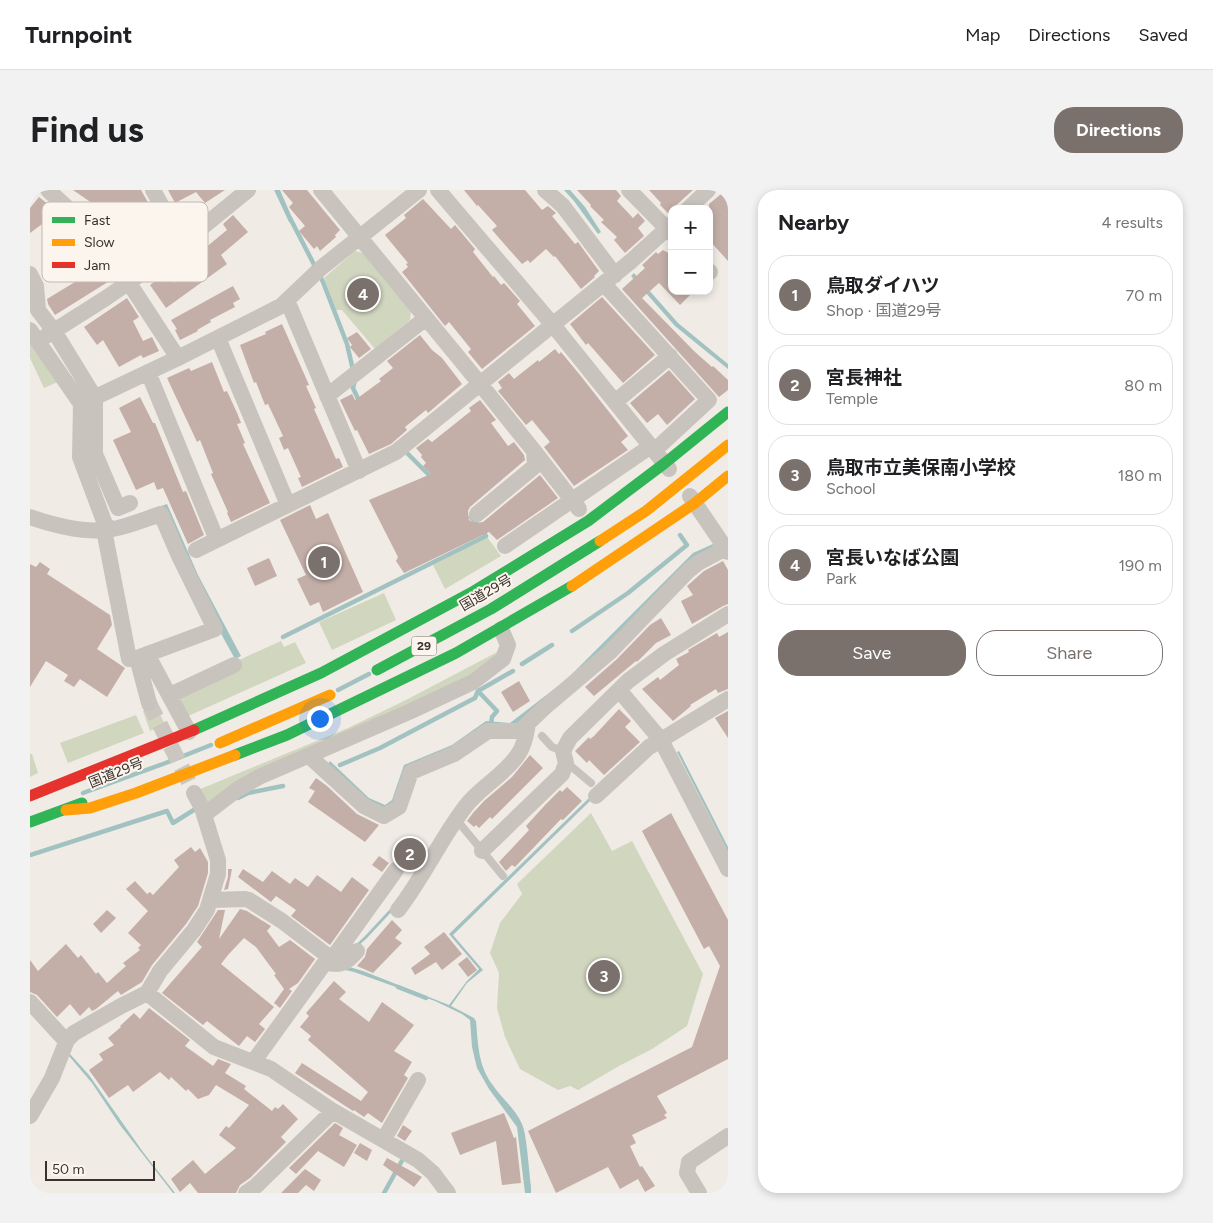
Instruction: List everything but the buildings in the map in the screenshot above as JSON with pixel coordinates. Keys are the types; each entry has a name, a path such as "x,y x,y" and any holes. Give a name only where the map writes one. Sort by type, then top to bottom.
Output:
{"highway":[{"path":"30,796 188,732 321,673 387,639 474,591 588,520 665,464 728,412"},
{"name":"国道29号","path":"365,677 432,642 559,568 646,511 728,445"},
{"path":"66,810 90,808 136,793 287,735 456,653 501,629 580,582 695,503 728,476"},
{"path":"208,746 340,690"},
{"name":"国道29号","path":"30,804 123,771"},
{"name":"国道29号","path":"30,822 66,810 155,773"}],"street":[{"path":"48,190 61,202"},
{"path":"154,190 160,202"},
{"path":"208,222 248,190"},
{"path":"321,190 481,385 588,520"},
{"path":"88,401 281,306 321,268 419,190"},
{"path":"308,756 364,806 384,816 399,806 411,772 454,754 488,731 520,731 610,652 688,571 698,563 727,549 653,448 553,325 438,190"},
{"path":"505,546 653,448 709,400 670,356 610,279 563,206 545,190"},
{"path":"628,190 668,227"},
{"path":"692,205 708,190"},
{"path":"196,550 216,538 396,452 481,385 668,231"},
{"path":"30,274 36,286 38,310 54,331 88,401 96,454 118,508 130,503"},
{"path":"30,517 57,526 85,530 104,530 115,529 161,514 179,556 215,629 129,659 104,530 105,524 80,457 88,401 34,336 54,331 128,283 178,358"},
{"path":"287,300 359,471"},
{"path":"327,396 426,318"},
{"path":"218,338 288,505"},
{"path":"615,402 670,356"},
{"path":"148,372 216,538"},
{"path":"477,514 534,466 534,451"},
{"path":"482,851 562,774 570,738 619,690 664,654 728,614"},
{"path":"204,815 238,789 255,780 473,682 503,659 508,645 501,629"},
{"path":"505,654 516,668"},
{"path":"142,656 170,694 188,732"},
{"path":"142,656 150,703"},
{"path":"170,694 234,665"},
{"path":"619,690 661,740 728,869"},
{"path":"594,789 648,746 728,699"},
{"path":"398,910 413,891 456,819 473,798 518,756 526,737 528,724"},
{"path":"255,780 264,784 279,782"},
{"path":"30,1116 52,1078 66,1041 74,1033 147,993 160,971 208,910 218,874 218,860 204,815 194,793"},
{"path":"254,1061 327,959 332,958 396,870"},
{"path":"211,900 250,900 282,921 334,965 342,964 349,960 356,951"},
{"path":"147,993 214,1047 271,1069 333,1111 384,1139 426,1166 448,1193"},
{"path":"30,1002 66,1041"},
{"path":"384,1139 418,1080"},
{"path":"246,1193 256,1186 333,1111"},
{"path":"699,1193 687,1173 689,1162 728,1136"}],"lane":[{"path":"542,736 552,747 565,756 594,789"},
{"path":"456,819 503,876"}],"green space":[{"path":"355,251 363,253 411,311 410,320 375,349 342,310 336,310 324,278"},
{"path":"30,342 60,381 44,388 30,358"},
{"path":"487,537 501,556 445,589 433,565"},
{"path":"384,593 396,620 332,650 319,622"},
{"path":"281,641 284,647 295,642 306,663 186,717 178,696 237,661"},
{"path":"503,649 470,677 207,806 198,790 348,728"},
{"path":"156,707 165,724 150,731 143,711"},
{"path":"136,715 144,733 68,763 60,743"},
{"path":"30,754 32,754 38,773 30,777"},
{"path":"591,813 612,851 632,841 703,974 687,1026 652,1049 578,1090 570,1086 558,1090 520,1069 505,1037 497,1008 499,973 490,953 500,923 522,894 517,884"}],"water":[{"path":"274,190 280,190 293,220 291,223 289,222"},
{"path":"564,190 570,190 585,207 601,232 598,234"},
{"path":"634,273 678,323 728,364 728,369 675,326 631,276"},
{"path":"167,504 198,575 241,656 235,659 197,586 163,511 111,526 109,522"},
{"path":"713,544 716,549 571,682 512,728 408,770 396,803 386,811 366,802 327,765 330,761 369,798 385,805 392,800 404,765 452,745 486,721 510,723 566,680 693,553"},
{"path":"519,741 522,742 510,762 469,798 462,807 426,861 409,893 367,938 340,960 339,958 344,956 365,936 406,892 424,860 461,805 509,760 518,747"},
{"path":"679,751 728,847 728,852 677,752"},
{"path":"590,797 591,800 453,935 483,970 467,983 451,1006 474,1018 476,1021 479,1054 487,1077 516,1113 524,1129 531,1186 531,1193 525,1193 517,1127 489,1089 477,1068 472,1047 470,1020 435,1001 345,970 346,966 363,971 449,1005 467,981 479,969 449,934"},
{"path":"70,1054 89,1075 143,1152 175,1193 173,1193 120,1125 92,1083 69,1056"}],"waterway":[{"path":"290,218 323,282 347,344 353,370"},
{"path":"355,380 353,388 360,403"},
{"path":"404,450 432,478"},
{"path":"283,637 486,536 471,517"},
{"path":"572,631 628,593 687,545 680,535"},
{"path":"522,664 552,645"},
{"path":"340,765 380,748 475,698 478,691 513,671"},
{"path":"338,690 369,674"},
{"path":"478,691 497,711 492,717 491,724"},
{"path":"83,793 211,745"},
{"path":"238,798 248,793 283,786"},
{"path":"30,855 167,811 173,823 197,808"},
{"path":"398,987 426,998"},
{"path":"384,1193 404,1157"}],"tunnel":[{"path":"149,703 189,782"}],"traffic: fast":[{"path":"194,730 321,673 474,591 588,521 665,463 728,412"},
{"path":"377,670 491,609 600,541"},
{"path":"235,755 287,735 456,653 572,586"},
{"path":"30,822 82,803"}],"traffic: slow":[{"path":"600,541 646,511 728,445"},
{"path":"572,586 695,503 728,476"},
{"path":"220,743 330,695"},
{"path":"66,810 90,808 136,793 235,755"}],"traffic: jam":[{"path":"30,796 194,730"}],"place":[{"name":"宮長いなば公園","path":"363,294"},
{"name":"鳥取ダイハツ","path":"324,562"},
{"name":"宮長神社","path":"410,854"},
{"name":"鳥取市立美保南小学校","path":"604,976"}]}
